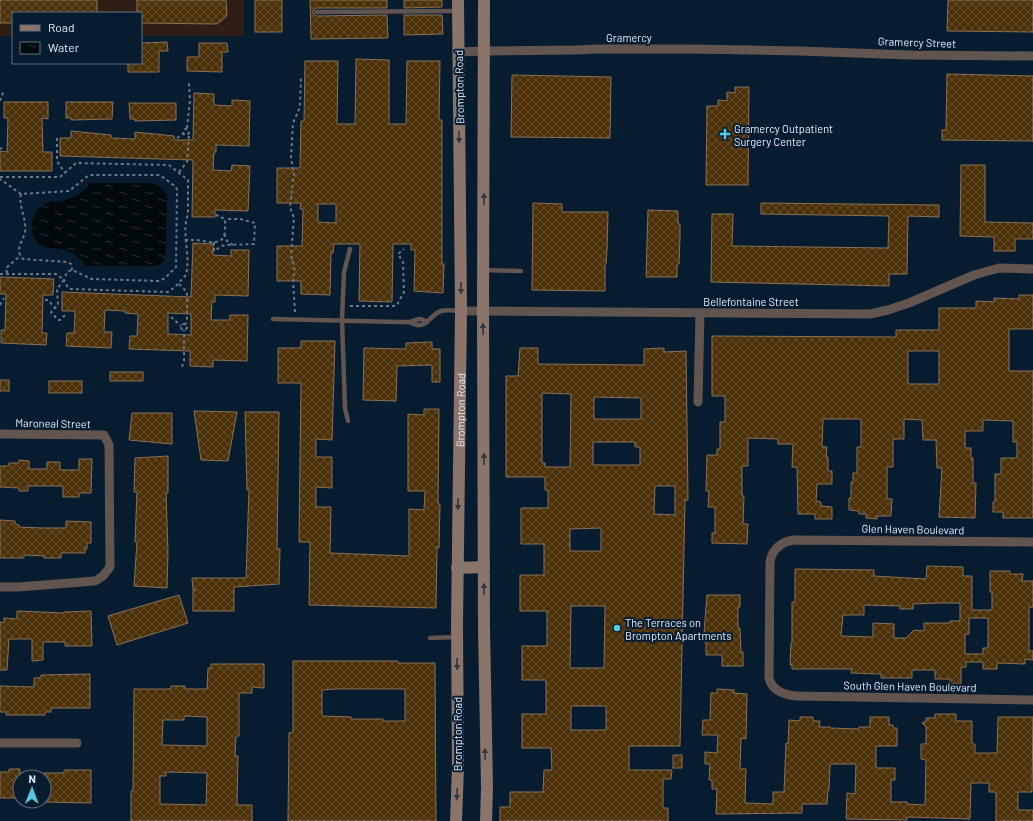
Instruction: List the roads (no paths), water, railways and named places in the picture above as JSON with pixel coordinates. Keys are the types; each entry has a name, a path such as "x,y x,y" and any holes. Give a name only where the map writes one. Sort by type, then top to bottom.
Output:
{"street":[{"name":"Brompton Road","path":"484,0 483,312 485,759 487,787 486,821"},
{"name":"Brompton Road","path":"456,821 458,768 456,637 461,311 458,6"},
{"name":"Gramercy","path":"458,52 598,49 800,50"},
{"name":"Gramercy Street","path":"800,50 914,55 1033,56"},
{"name":"Bellefontaine Street","path":"461,311 870,314 909,303 974,275 999,268 1033,269"},
{"path":"698,402 700,313"},
{"name":"Maroneal Street","path":"0,434 104,435 109,445 110,567 104,576 95,580 18,587 0,587"},
{"name":"Glen Haven Boulevard","path":"793,540 1033,542"},
{"name":"South Glen Haven Boulevard","path":"793,540 782,543 777,547 771,557 769,670 770,682 778,691 790,695 835,697 1033,700"},
{"path":"457,568 484,567"},
{"path":"0,743 77,743"}],"lane":[{"path":"316,12 458,6"},
{"path":"348,421 345,408 342,320 344,272 350,249"},
{"path":"483,270 520,271"},
{"path":"273,319 410,322 414,319 422,319 427,322 441,311 461,311"},
{"path":"430,638 456,637"}],"water":[{"path":"90,183 153,183 161,187 167,195 166,253 164,261 157,266 86,266 78,257 70,252 47,248 35,240 32,230 32,220 39,208 48,202 73,197 84,190"}],"place":[{"name":"Gramercy Outpatient Surgery Center","path":"725,134"},
{"name":"The Terraces on Brompton Apartments","path":"617,628"}]}
